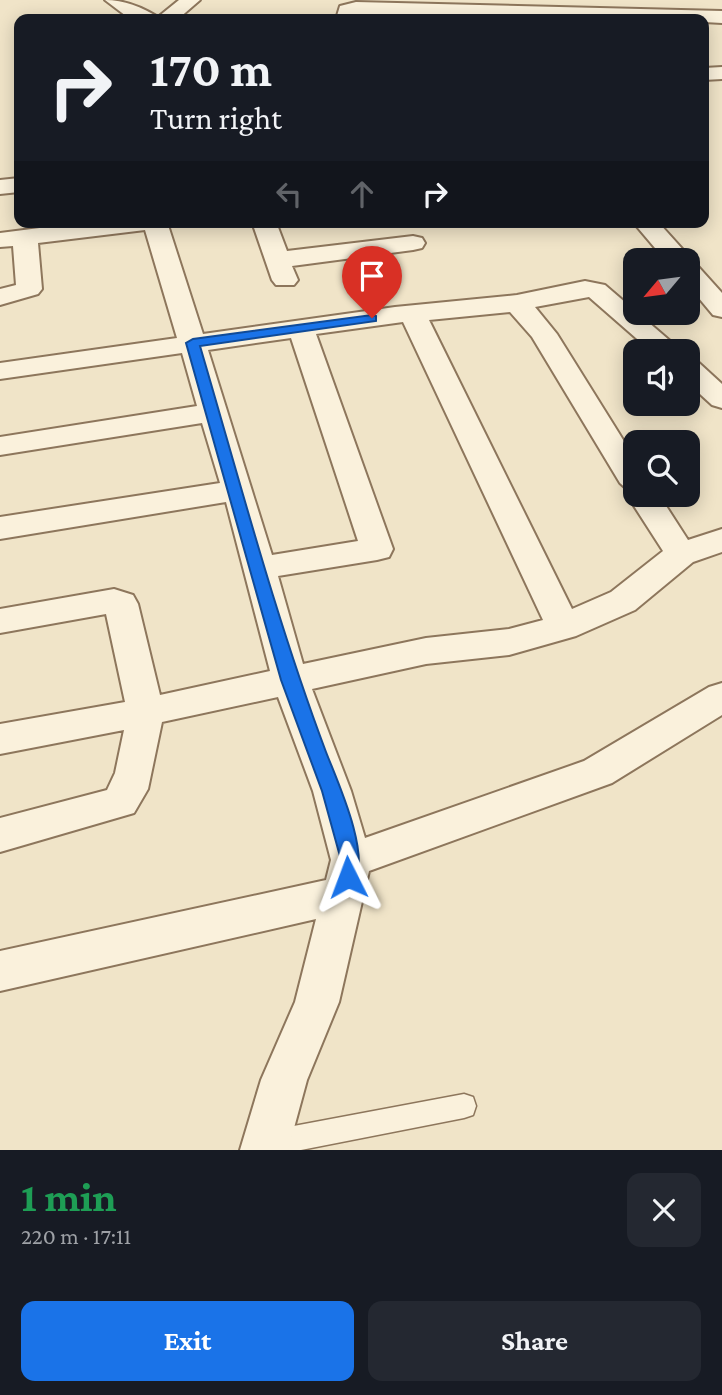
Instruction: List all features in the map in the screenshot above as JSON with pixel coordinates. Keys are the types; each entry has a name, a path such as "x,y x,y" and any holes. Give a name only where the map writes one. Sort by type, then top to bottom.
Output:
{"street":[{"path":"114,0 132,14"},
{"path":"173,14 191,0"},
{"path":"353,9 421,14"},
{"path":"0,240 101,228"},
{"path":"154,228 238,490 290,680 332,791 348,877 317,1002 256,1148"},
{"path":"266,228 281,270 413,243"},
{"path":"650,228 669,248"},
{"path":"0,297 29,289 25,237"},
{"path":"700,267 722,267"},
{"path":"700,283 722,309"},
{"path":"0,371 412,313 517,303 585,289 596,290 654,339"},
{"path":"517,303 543,334 623,464"},
{"path":"412,313 564,627"},
{"path":"259,568 377,548 301,329"},
{"path":"700,380 722,399"},
{"path":"0,446 214,412"},
{"path":"0,528 238,490"},
{"path":"651,507 681,554"},
{"path":"0,739 146,712 426,651 509,642 564,627 623,601 681,554 722,540"},
{"path":"0,621 114,601 121,604 146,712 130,789 120,802 0,835"},
{"path":"0,971 348,877 598,772 722,697"}],"lane":[{"path":"256,1148 464,1106"}],"route":[{"path":"348,877 351,860 332,791 290,680 238,490 193,343 372,318"}]}
